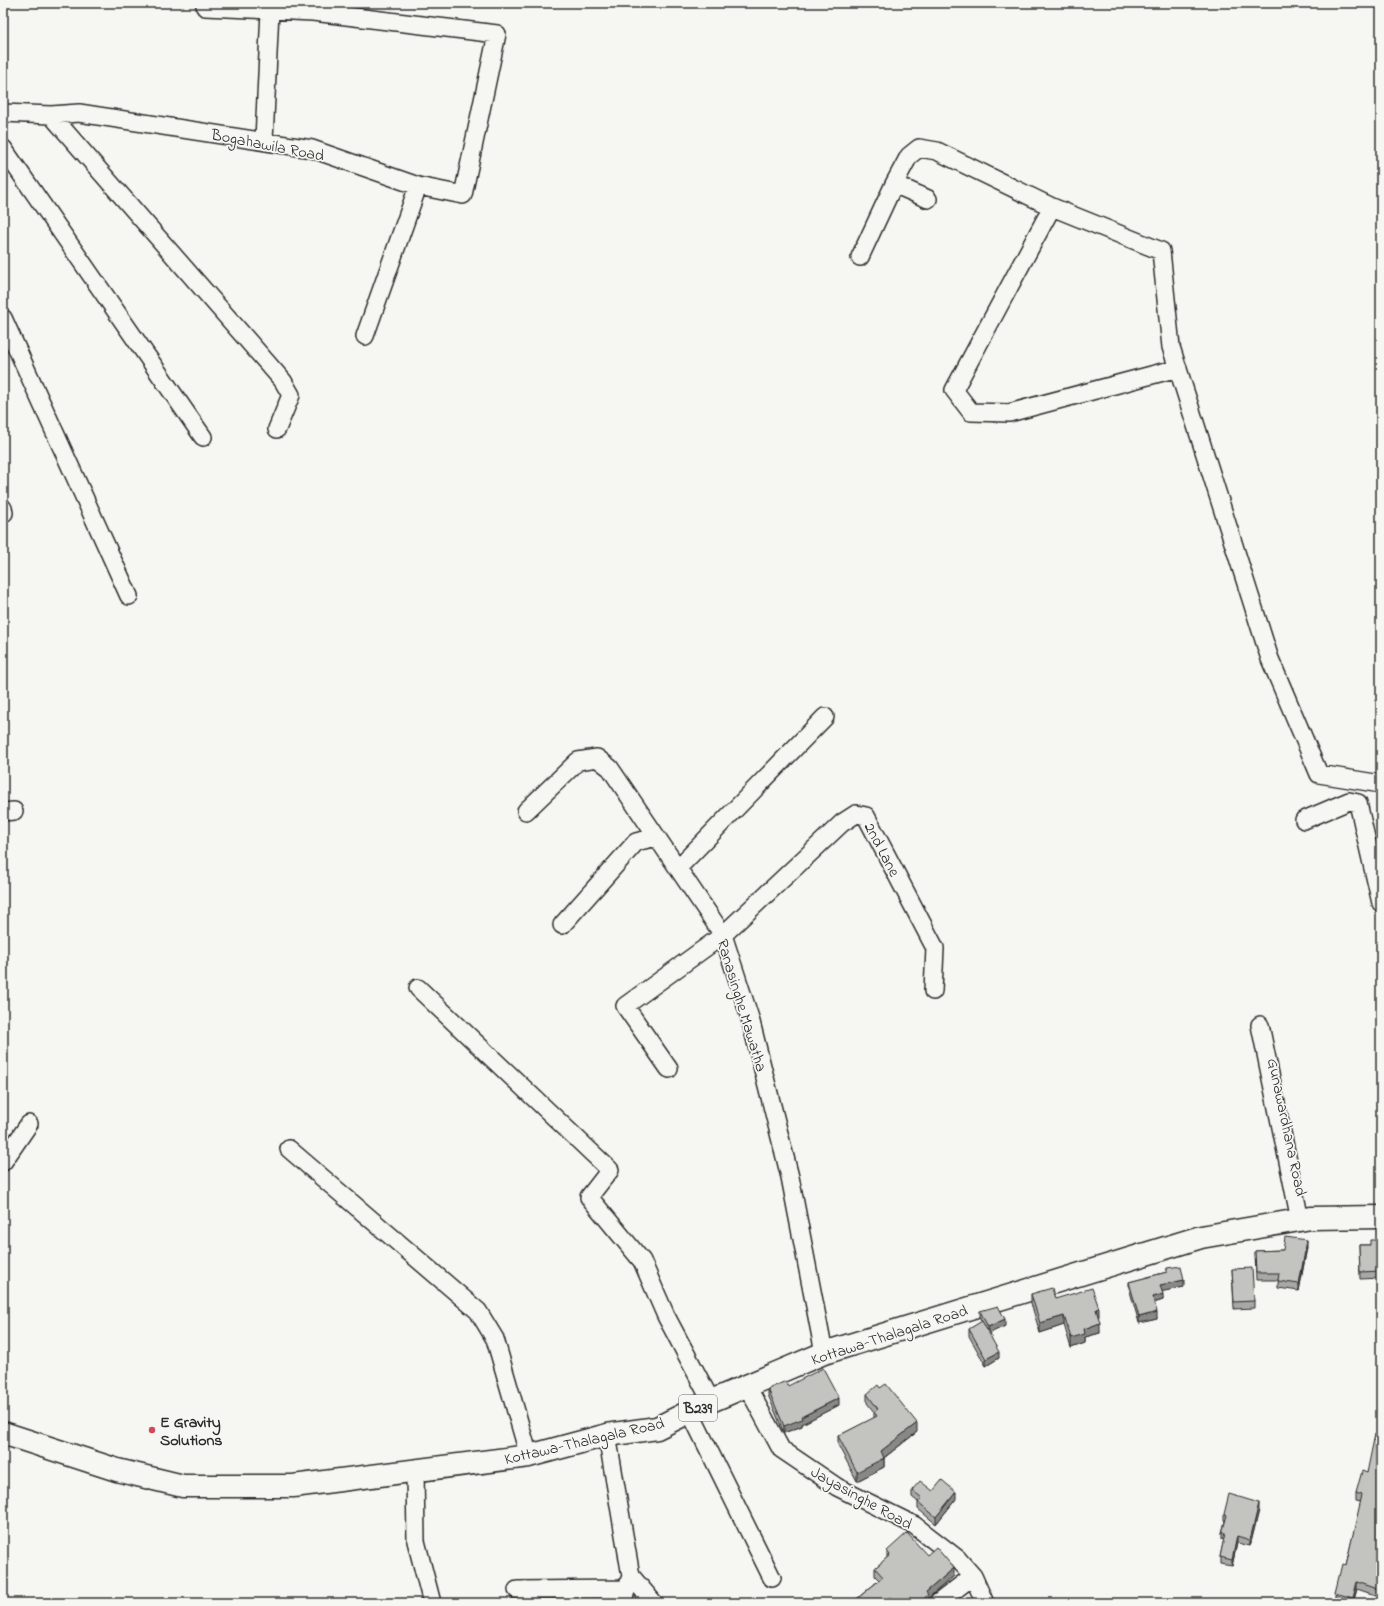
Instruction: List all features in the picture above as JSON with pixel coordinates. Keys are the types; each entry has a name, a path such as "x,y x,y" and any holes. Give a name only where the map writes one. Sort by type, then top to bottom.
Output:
{"main road":[{"name":"Kottawa-Thalagala Road","path":"3,1433 117,1470 183,1486 292,1486 529,1456 607,1436 657,1428 711,1401 824,1353 1201,1237 1304,1219 1381,1217"}],"street":[{"path":"205,3 205,7 270,10 313,8"},
{"name":"Bogahawila Road","path":"3,113 51,115 79,113 312,148 418,186 463,195 497,34 313,8"},
{"path":"264,140 270,10"},
{"path":"51,115 283,381 291,396 277,429"},
{"path":"3,148 203,438"},
{"path":"860,257 894,184 909,156 919,148 937,151 1052,207 1161,251 1171,347 1270,659 1319,774 1381,784"},
{"path":"894,184 928,199"},
{"path":"365,336 418,186"},
{"path":"1052,207 954,390 971,412 1009,413 1178,368"},
{"path":"3,318 129,596"},
{"path":"678,868 825,717"},
{"name":"Ranasinghe Mawatha","path":"526,811 578,761 597,758 610,768 723,935 750,1018 790,1177 824,1353"},
{"path":"1304,820 1349,801 1358,803 1381,903"},
{"name":"2nd Lane","path":"723,935 842,823 856,814 866,816 935,948 933,991"},
{"path":"562,925 636,842 656,837"},
{"path":"669,1069 625,1006 723,935"},
{"path":"418,988 610,1170 589,1197 642,1261 666,1316 711,1401"},
{"path":"1264,1029 1304,1219"},
{"path":"3,1162 29,1124"},
{"path":"289,1149 478,1311 495,1339 529,1456"},
{"name":"Jayasinghe Road","path":"747,1386 782,1449 837,1487 914,1525 958,1559 973,1576 985,1603"},
{"path":"690,1412 772,1578"},
{"path":"607,1436 626,1589"},
{"path":"416,1470 416,1541 432,1603"},
{"path":"938,1603 973,1576"},
{"path":"517,1590 626,1589 654,1603"}],"building":[{"path":"1285,1237 1307,1240 1299,1284 1278,1281 1279,1273 1256,1273 1255,1251 1283,1250"},
{"path":"1370,1240 1381,1240 1381,1271 1360,1272 1359,1245 1370,1245"},
{"path":"1181,1266 1184,1280 1160,1285 1163,1294 1153,1297 1157,1312 1139,1317 1129,1282 1167,1272 1167,1268"},
{"path":"1252,1268 1254,1301 1234,1302 1232,1269"},
{"path":"1052,1288 1055,1299 1092,1288 1099,1308 1096,1309 1100,1323 1084,1329 1085,1334 1071,1338 1064,1316 1040,1323 1031,1294"},
{"path":"998,1306 1005,1319 988,1327 980,1311"},
{"path":"1381,1309 1381,1330 1377,1329"},
{"path":"982,1321 999,1352 986,1359 969,1329"},
{"path":"823,1368 839,1398 801,1417 802,1419 784,1426 768,1389 786,1381 788,1386"},
{"path":"886,1384 917,1423 881,1451 884,1458 857,1472 838,1436 877,1416 874,1412 878,1409 867,1394 878,1385 880,1388"},
{"path":"1375,1434 1381,1435 1381,1590 1357,1582 1353,1598 1335,1593 1342,1564 1346,1565 1362,1495 1356,1493 1362,1471 1367,1473"},
{"path":"942,1480 956,1492 936,1517 918,1502 922,1498 912,1490 920,1481 933,1491"},
{"path":"1229,1494 1259,1503 1250,1540 1237,1536 1232,1560 1220,1557 1225,1533 1222,1533 1227,1515 1224,1514"},
{"path":"907,1533 927,1555 936,1547 954,1568 926,1592 928,1595 919,1603 895,1603 890,1597 883,1603 852,1603 883,1577 875,1568 890,1555 887,1551"}],"place":[{"name":"E Gravity Solutions","path":"152,1430"}]}
